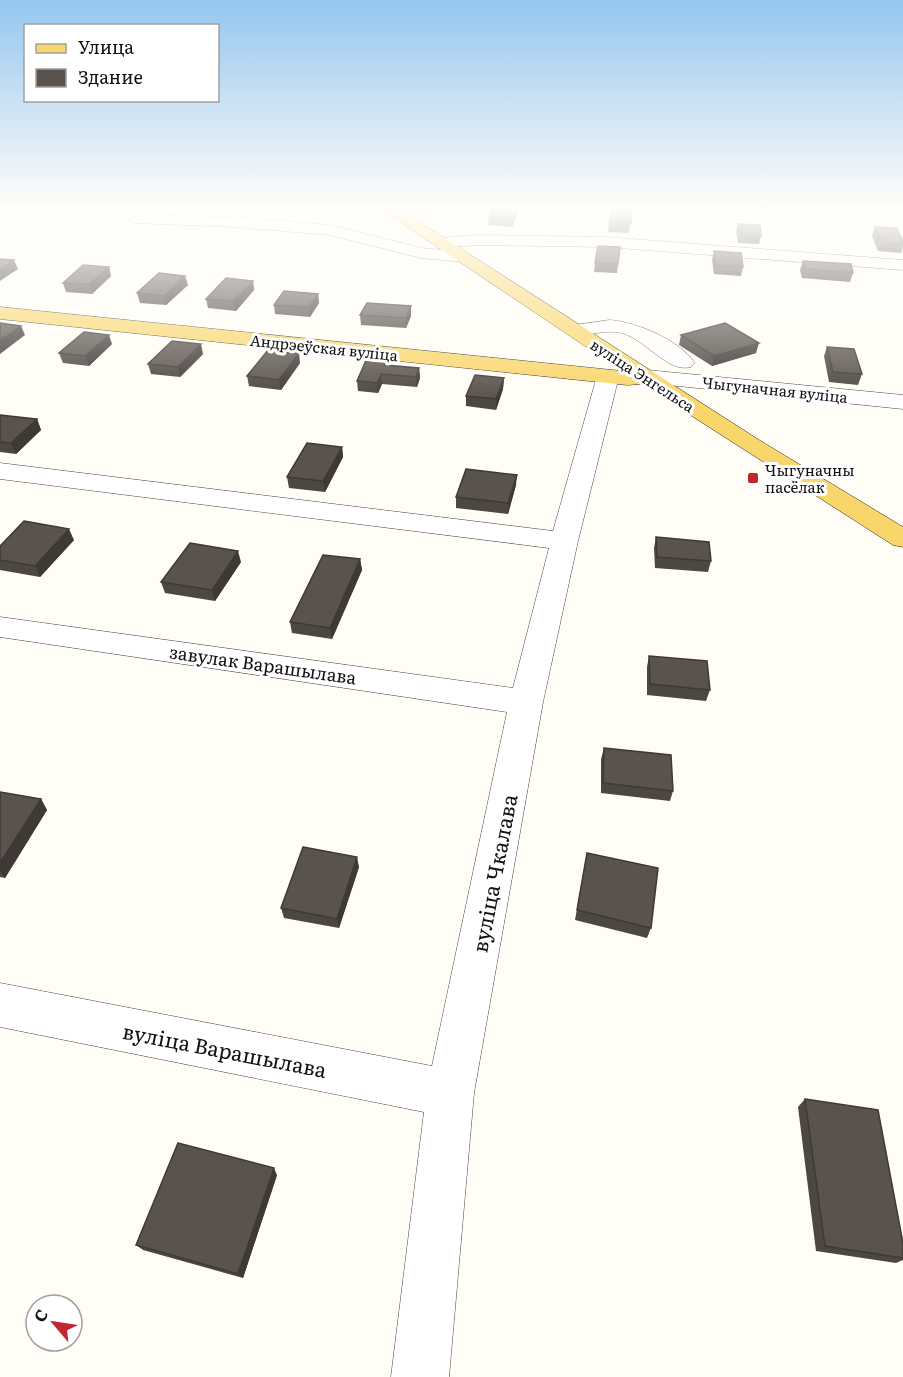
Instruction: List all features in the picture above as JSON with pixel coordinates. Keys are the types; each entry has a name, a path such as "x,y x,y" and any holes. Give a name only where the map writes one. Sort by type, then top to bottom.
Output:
{"main road":[{"name":"вуліца Энгельса","path":"486,271 647,377 903,539"},
{"name":"Андрэеўская вуліца","path":"0,313 608,376 647,377"}],"street":[{"path":"575,330 604,324 636,330 684,363"},
{"name":"вуліца Чкалава","path":"420,1377 450,1094 526,702 564,541 608,376"},
{"name":"Чыгуначная вуліца","path":"647,377 903,402"},
{"path":"0,471 564,541"},
{"name":"завулак Варашылава","path":"0,627 526,702"},
{"name":"вуліца Варашылава","path":"0,1005 450,1094"}],"building":[{"path":"76,271 104,271 90,284 63,283"},
{"path":"159,273 185,276 164,296 137,293"},
{"path":"226,278 253,281 234,301 206,299"},
{"path":"284,291 318,294 309,307 274,305"},
{"path":"367,303 411,306 406,318 360,315"},
{"path":"0,323 21,326 0,341"},
{"path":"725,323 759,343 714,356 681,335"},
{"path":"84,332 109,335 85,356 59,353"},
{"path":"172,341 201,344 178,367 148,364"},
{"path":"827,347 854,349 862,374 833,372"},
{"path":"268,350 299,353 279,380 247,376"},
{"path":"367,358 388,360 385,365 419,368 416,377 381,374 377,383 357,381"},
{"path":"475,375 504,378 496,399 466,396"},
{"path":"0,415 37,419 11,443 0,442"},
{"path":"307,443 342,447 323,481 287,477"},
{"path":"466,469 517,475 508,503 456,497"},
{"path":"24,521 69,529 35,566 0,560 0,546"},
{"path":"656,537 709,542 711,561 657,557"},
{"path":"190,543 238,551 212,590 161,582"},
{"path":"323,555 360,559 330,628 290,622"},
{"path":"649,656 707,661 710,690 650,684"},
{"path":"604,748 671,755 673,791 603,783"},
{"path":"0,792 41,799 0,863"},
{"path":"303,847 357,857 337,919 281,908"},
{"path":"587,853 658,868 651,928 577,910"},
{"path":"805,1099 878,1110 903,1243 903,1258 825,1246"},
{"path":"178,1143 274,1168 238,1274 136,1245"}],"place":[{"name":"Чыгуначны пасёлак","path":"753,478"}]}
